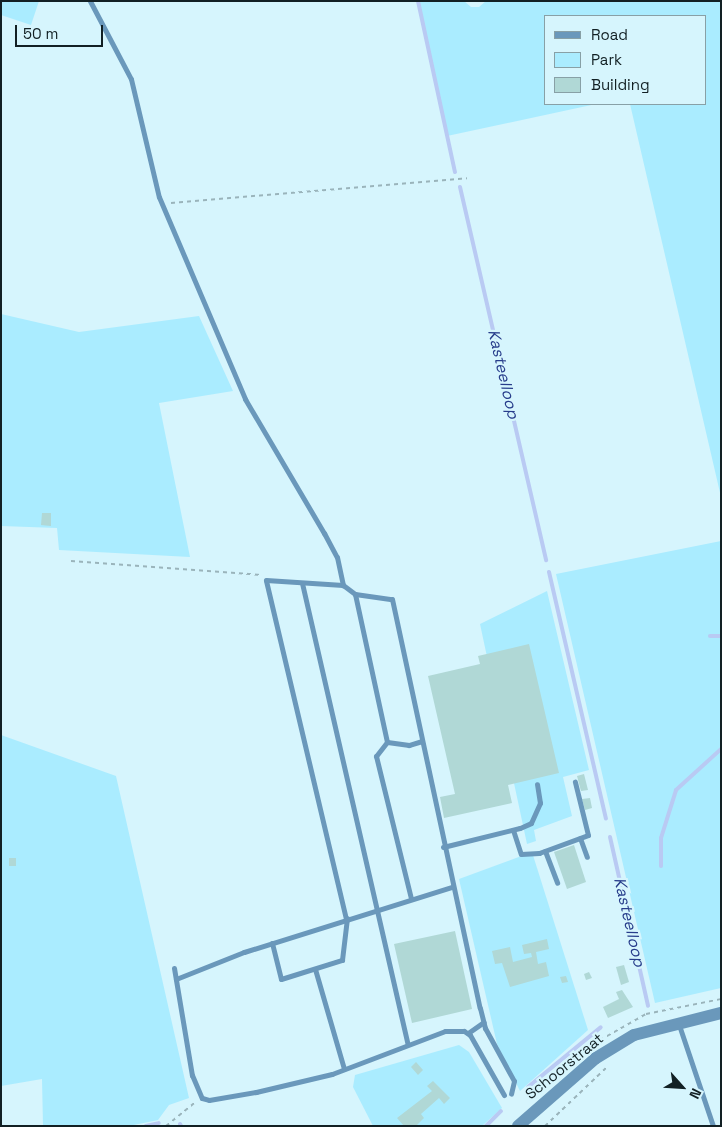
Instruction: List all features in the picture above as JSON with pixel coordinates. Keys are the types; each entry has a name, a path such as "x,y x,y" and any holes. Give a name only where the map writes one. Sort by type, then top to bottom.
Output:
{"street":[{"name":"Schoorstraat","path":"518,1126 596,1058 634,1035 679,1022 721,1013"}],"lane":[{"path":"90,1 131,79 162,204 245,398 337,557 343,585"},
{"path":"272,943 280,979 342,960 346,918 266,580 343,585 356,594 392,599 452,887 484,1022 514,1081 511,1094"},
{"path":"302,583 408,1044"},
{"path":"356,594 387,742 376,756 411,899"},
{"path":"387,742 409,745 422,741"},
{"path":"513,830 521,854 545,851 588,835 575,782"},
{"path":"444,847 513,830 531,823 538,812 537,784"},
{"path":"580,838 587,857"},
{"path":"545,851 557,883"},
{"path":"176,979 346,918 452,887"},
{"path":"174,968 192,1075 202,1098 209,1100 256,1092 344,1069 445,1031 468,1033 484,1022"},
{"path":"315,969 344,1069"},
{"path":"679,1022 713,1126"},
{"path":"468,1033 504,1095"}],"path":[{"path":"162,204 467,178"},
{"path":"70,561 258,572 266,580"},
{"path":"674,1008 721,999"},
{"name":"Schoorstraat","path":"545,1126 612,1061"},
{"path":"166,1126 202,1098"}],"green space":[{"path":"1,1 39,1 31,25 1,15"},
{"path":"419,1 464,1 471,7 479,7 486,1 721,1 721,497 630,105 707,105 707,15 544,15 544,105 591,105 447,136"},
{"path":"1,314 79,332 199,316 233,391 159,403 190,557 59,550 57,528 1,526"},
{"path":"721,541 721,988 655,1003 556,574"},
{"path":"547,591 589,770 563,777 572,816 534,830 536,841 527,844 480,624"},
{"path":"1,735 116,776 189,1098 169,1105 158,1120 129,1126 43,1126 42,1079 1,1086"},
{"path":"532,852 588,1030 520,1091 497,1044 459,879"},
{"path":"459,1045 469,1052 502,1108 482,1126 373,1126 353,1087 355,1075"}],"building":[{"path":"42,513 51,513 51,526 41,525"},
{"path":"529,644 559,773 508,785 512,803 444,818 440,797 455,794 428,676 480,664 478,656"},
{"path":"584,774 588,790 581,791 577,776"},
{"path":"590,798 592,808 585,810 582,799"},
{"path":"574,845 586,882 567,889 554,852"},
{"path":"9,858 16,858 16,866 9,866"},
{"path":"455,931 472,1009 412,1023 394,944"},
{"path":"547,939 549,949 536,952 538,964 546,962 549,976 510,987 502,963 495,964 492,951 510,947 513,962 532,957 531,953 524,954 522,945"},
{"path":"624,965 629,982 621,985 616,967"},
{"path":"589,972 592,978 586,980 584,974"},
{"path":"566,976 568,982 562,983 560,977"},
{"path":"622,990 633,1007 608,1018 603,1007 619,999 616,992"},
{"path":"416,1062 423,1070 418,1075 411,1067"},
{"path":"433,1081 450,1098 444,1104 439,1098 421,1114 424,1118 416,1126 404,1126 397,1118 432,1091 427,1086"}],"waterway":[{"name":"Kasteelloop","path":"418,1 455,172"},
{"name":"Kasteelloop","path":"460,187 546,560"},
{"name":"Kasteelloop","path":"549,572 606,819"},
{"path":"710,636 721,636"},
{"path":"661,866 661,838 676,790 721,749"},
{"name":"Kasteelloop","path":"610,837 648,1006"},
{"name":"Kasteelloop","path":"528,1087 601,1027"},
{"name":"Kasteelloop","path":"486,1126 501,1111"},
{"path":"146,1126 159,1123"}]}
